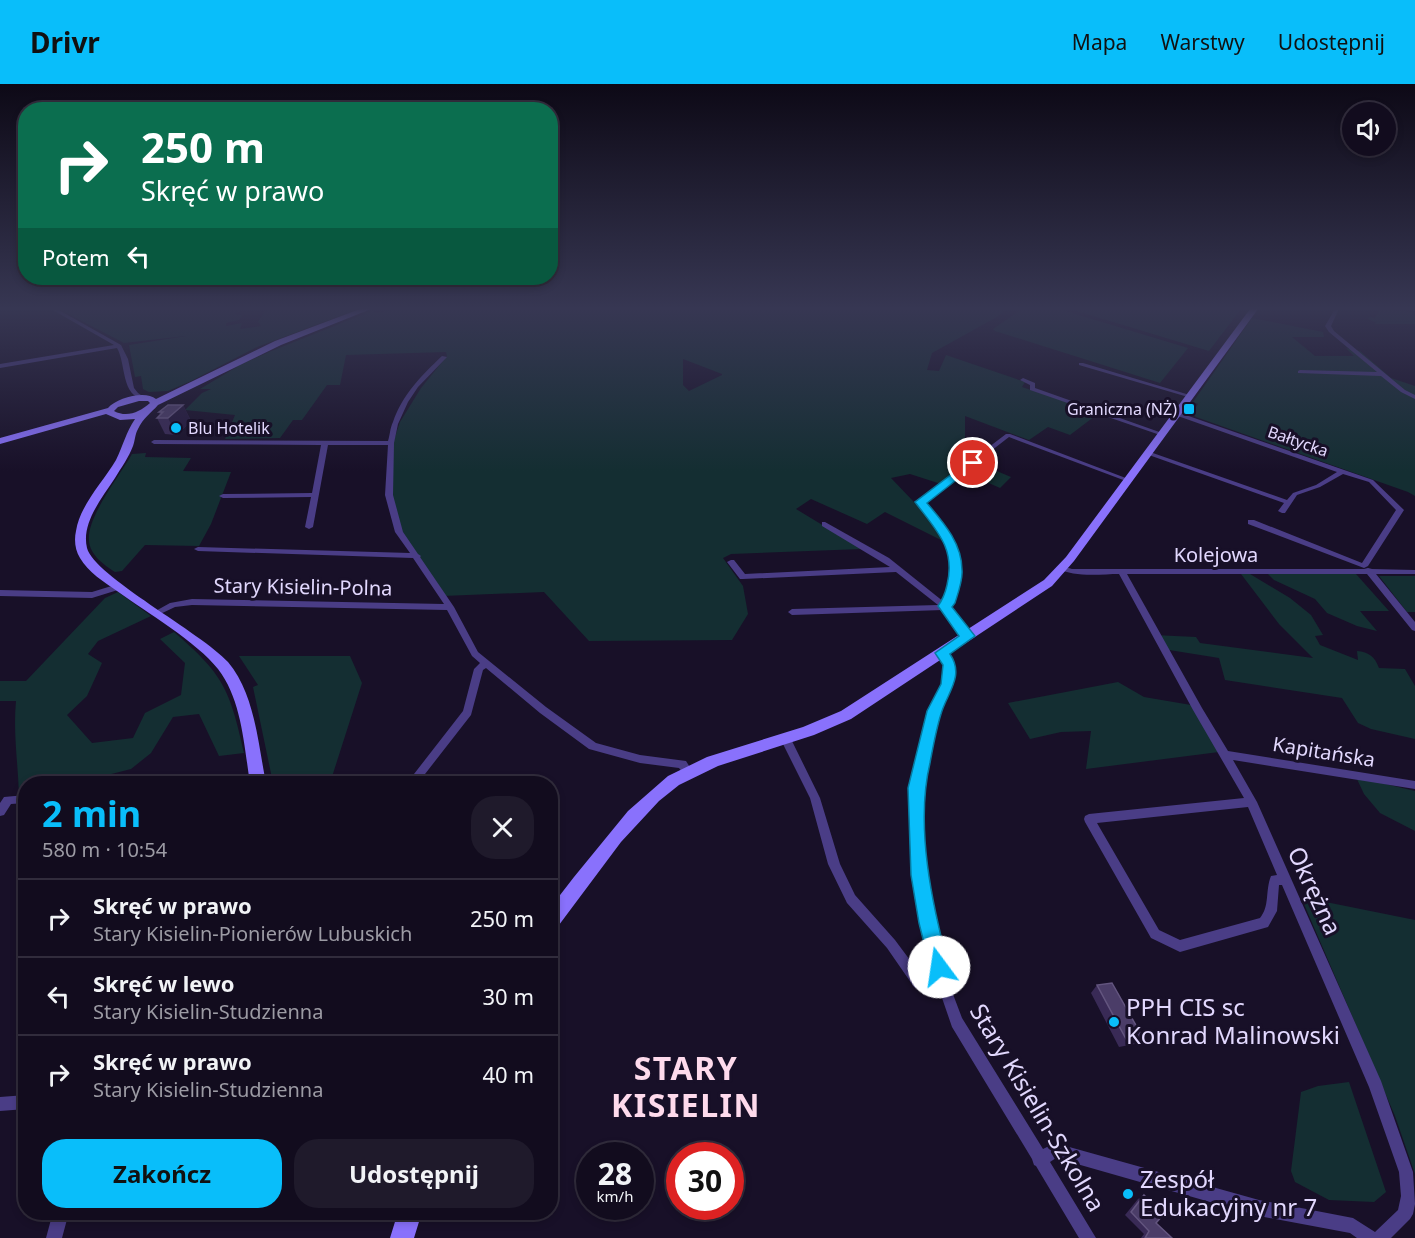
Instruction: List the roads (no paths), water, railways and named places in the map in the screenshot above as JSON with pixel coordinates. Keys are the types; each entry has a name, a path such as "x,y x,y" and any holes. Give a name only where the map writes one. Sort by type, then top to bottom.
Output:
{"street":[{"path":"0,366 19,363"},
{"path":"125,363 130,386 136,395 149,400"},
{"path":"123,401 149,400 182,390 239,363"},
{"path":"438,363 411,390 396,422 391,443 390,506 399,532 450,607 475,654 485,663 543,710 593,746 640,759 682,764 688,772"},
{"path":"558,913 625,828 661,792 688,772 786,740 846,715 1045,585 1062,568 1214,363"},
{"path":"1369,363 1403,392 1415,397"},
{"path":"1081,364 1190,396"},
{"path":"1300,372 1382,374"},
{"path":"1023,380 1033,384 1032,389 1162,434"},
{"path":"115,414 130,386"},
{"path":"149,400 132,430 128,446 86,515 81,532 85,557 102,575 205,648 224,667 237,691 246,716 257,776"},
{"path":"0,441 115,414 143,412"},
{"path":"115,414 128,420 132,430"},
{"name":"Bałtycka","path":"1177,414 1371,481 1400,510 1367,569"},
{"path":"792,612 944,606 949,603 957,570 956,559 946,535 921,502 1008,435 1128,480"},
{"path":"154,442 391,443"},
{"path":"309,527 325,443"},
{"path":"1148,453 1287,502"},
{"path":"1282,511 1295,494 1318,486 1343,471"},
{"path":"223,496 315,495"},
{"name":"Kolejowa","path":"1251,522 1367,569"},
{"path":"825,524 882,557 898,569 944,606 968,636"},
{"path":"198,549 417,556"},
{"path":"731,562 742,577 898,569"},
{"name":"Kolejowa","path":"1062,568 1071,571 1367,569"},
{"path":"1367,569 1415,572"},
{"path":"1367,569 1415,628"},
{"name":"Okrężna","path":"1122,571 1251,802 1376,1086 1406,1172 1412,1210 1380,1238"},
{"path":"0,593 92,595 118,587"},
{"name":"Stary Kisielin-Polna","path":"156,613 173,605 192,602 450,607"},
{"name":"Stary Kisielin-Szkolna","path":"942,653 950,665 948,684 934,711 916,788 920,875 928,923 945,989 957,1022 1088,1238"},
{"path":"418,776 468,712 479,669 485,663"},
{"path":"786,740 815,798 834,864 851,899 891,944 919,983 926,987 945,989"},
{"name":"Kapitańska","path":"1226,755 1415,785"},
{"path":"0,812 8,800 18,800"},
{"path":"1251,802 1089,819 1155,934 1180,946 1264,923 1274,904 1273,883 1275,880 1285,880"},
{"path":"0,1104 18,1103"},
{"path":"1039,1160 1055,1150 1259,1208 1353,1226 1370,1238"},
{"path":"54,1238 59,1220"},
{"path":"402,1238 408,1220"}],"place":[{"name":"Graniczna (NŻ)","path":"1189,409"},
{"name":"Blu Hotelik","path":"176,428"},
{"name":"PPH CIS sc Konrad Malinowski","path":"1114,1022"},
{"name":"Zespół Edukacyjny nr 7","path":"1128,1194"}],"district":[{"name":"STARY KISIELIN","path":"686,1088"}]}
